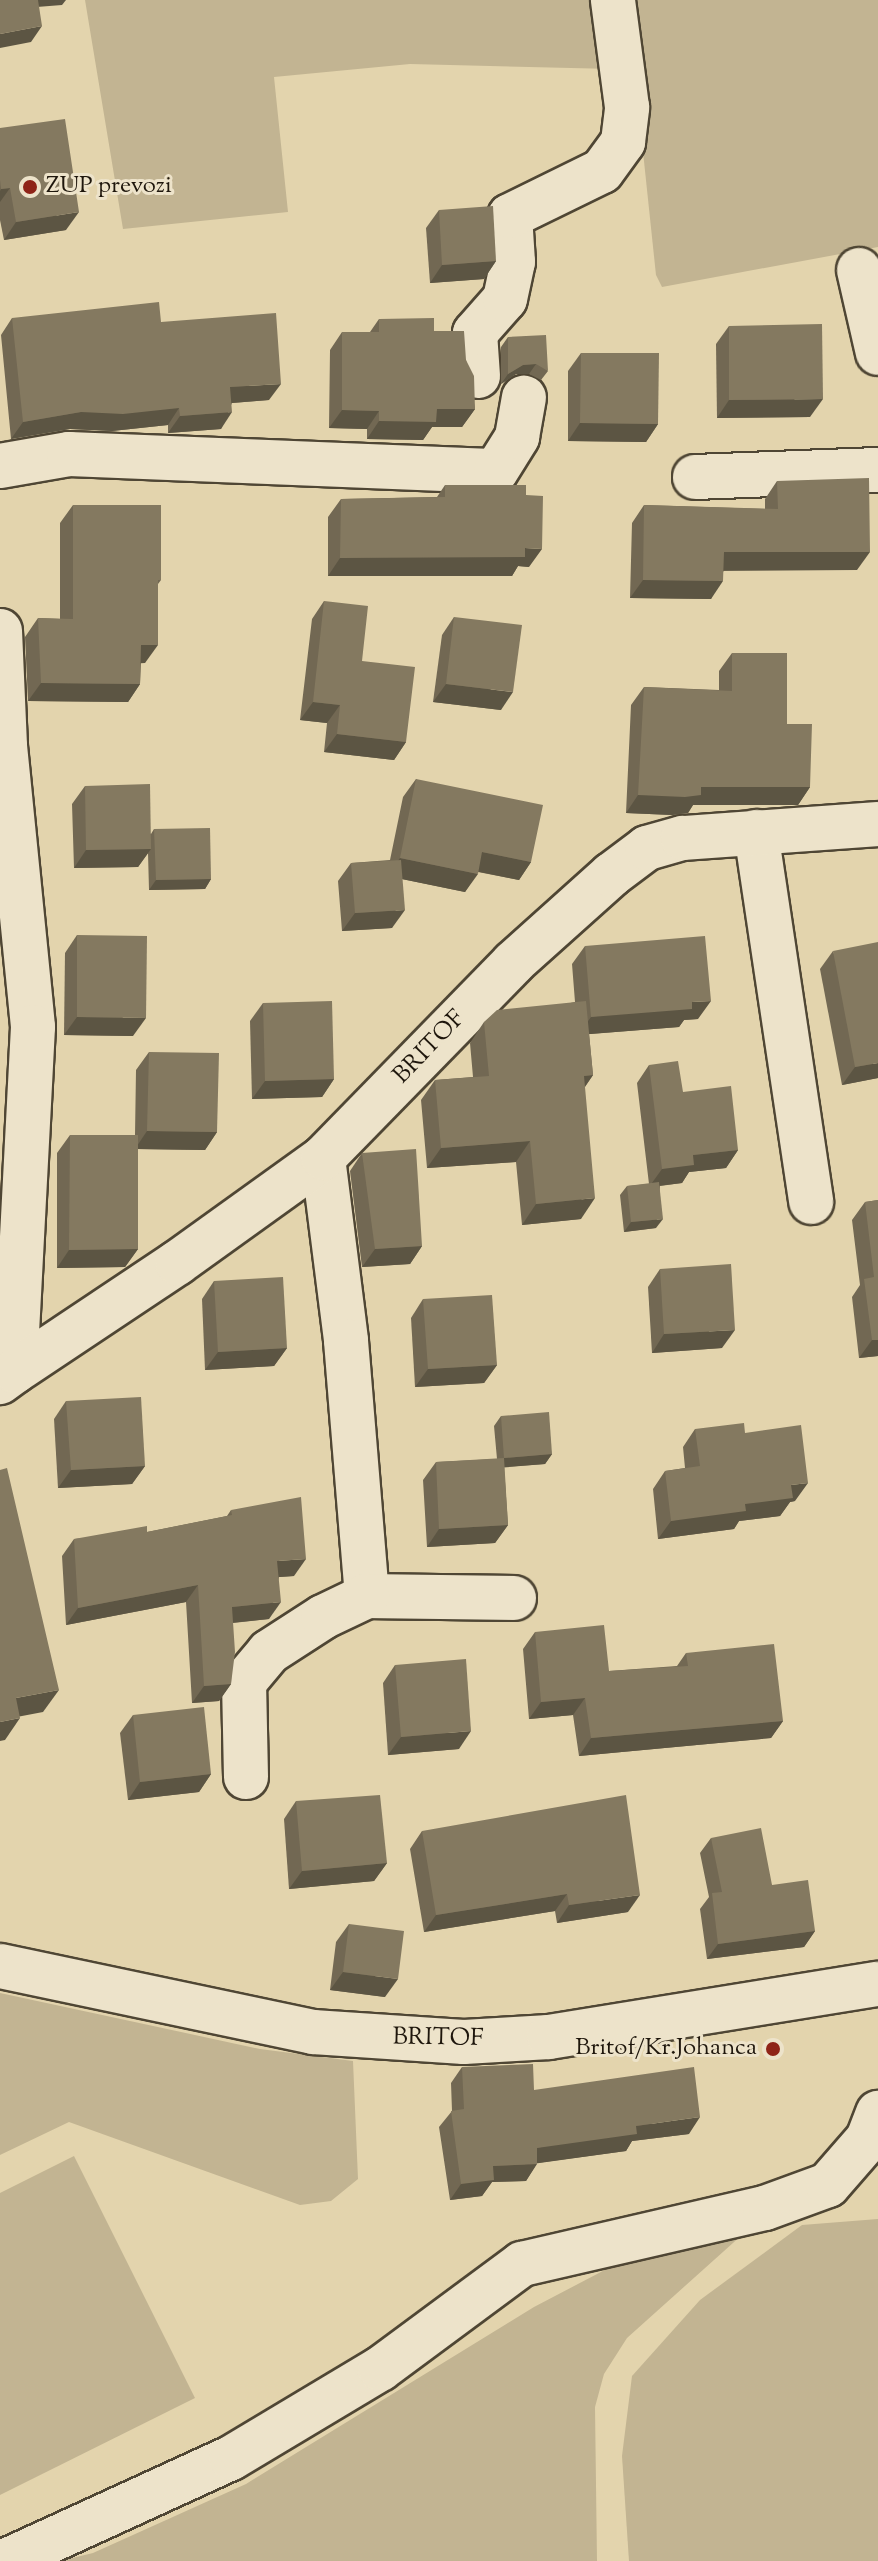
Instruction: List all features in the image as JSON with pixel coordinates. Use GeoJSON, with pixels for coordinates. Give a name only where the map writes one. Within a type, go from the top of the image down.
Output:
{"type":"FeatureCollection","features":[{"type":"Feature","properties":{"kind":"street"},"geometry":{"type":"LineString","coordinates":[[478,376],[475,333],[505,299],[513,262],[510,216],[602,171],[623,142],[627,107],[613,0]]}},
{"type":"Feature","properties":{"kind":"street"},"geometry":{"type":"LineString","coordinates":[[859,270],[878,353]]}},
{"type":"Feature","properties":{"kind":"street"},"geometry":{"type":"LineString","coordinates":[[0,466],[69,454],[496,471],[517,437],[524,398]]}},
{"type":"Feature","properties":{"kind":"street"},"geometry":{"type":"LineString","coordinates":[[695,477],[878,470]]}},
{"type":"Feature","properties":{"kind":"street","name":"BRITOF"},"geometry":{"type":"LineString","coordinates":[[0,631],[5,746],[33,1027],[8,1376]]}},
{"type":"Feature","properties":{"kind":"street","name":"BRITOF"},"geometry":{"type":"LineString","coordinates":[[8,1376],[177,1263],[323,1158],[513,963],[611,875],[647,848],[683,838],[878,824]]}},
{"type":"Feature","properties":{"kind":"street"},"geometry":{"type":"LineString","coordinates":[[756,832],[811,1202]]}},
{"type":"Feature","properties":{"kind":"street"},"geometry":{"type":"LineString","coordinates":[[323,1158],[346,1341],[367,1596]]}},
{"type":"Feature","properties":{"kind":"street"},"geometry":{"type":"LineString","coordinates":[[246,1777],[244,1682],[269,1652],[323,1617],[367,1596],[514,1598]]}},
{"type":"Feature","properties":{"kind":"street","name":"BRITOF"},"geometry":{"type":"LineString","coordinates":[[0,1966],[313,2032],[451,2042],[549,2037],[878,1984]]}},
{"type":"Feature","properties":{"kind":"street"},"geometry":{"type":"LineString","coordinates":[[6,2561],[231,2458],[380,2369],[522,2264],[765,2208],[828,2185],[868,2139],[878,2113]]}},
{"type":"Feature","properties":{"kind":"shaded area"},"geometry":{"type":"Polygon","coordinates":[[[85,0],[604,0],[613,69],[410,64],[274,77],[288,212],[123,229],[85,0]]]}},
{"type":"Feature","properties":{"kind":"shaded area"},"geometry":{"type":"Polygon","coordinates":[[[627,0],[878,0],[878,247],[662,287],[656,275],[627,0]]]}},
{"type":"Feature","properties":{"kind":"shaded area"},"geometry":{"type":"Polygon","coordinates":[[[0,1993],[260,2049],[353,2061],[358,2179],[331,2201],[300,2205],[69,2122],[0,2155],[0,1993]]]}},
{"type":"Feature","properties":{"kind":"shaded area"},"geometry":{"type":"Polygon","coordinates":[[[74,2156],[195,2398],[0,2495],[0,2193],[74,2156]]]}},
{"type":"Feature","properties":{"kind":"shaded area"},"geometry":{"type":"Polygon","coordinates":[[[878,2219],[878,2561],[629,2561],[622,2456],[632,2376],[700,2300],[802,2225],[878,2219]]]}},
{"type":"Feature","properties":{"kind":"shaded area"},"geometry":{"type":"Polygon","coordinates":[[[743,2234],[627,2338],[604,2374],[595,2407],[597,2561],[60,2561],[93,2553],[246,2484],[534,2307],[620,2262],[743,2234]]]}},
{"type":"Feature","properties":{"kind":"building"},"geometry":{"type":"Polygon","coordinates":[[[0,0],[38,0],[42,26],[0,34],[0,0]]]}},
{"type":"Feature","properties":{"kind":"building","name":"ZUP prevozi"},"geometry":{"type":"Polygon","coordinates":[[[65,119],[79,212],[16,222],[10,188],[1,189],[0,128],[65,119]]]}},
{"type":"Feature","properties":{"kind":"building"},"geometry":{"type":"Polygon","coordinates":[[[493,206],[496,261],[442,265],[439,210],[493,206]]]}},
{"type":"Feature","properties":{"kind":"building"},"geometry":{"type":"Polygon","coordinates":[[[159,302],[161,322],[276,313],[281,384],[230,387],[232,412],[180,416],[179,408],[123,414],[81,412],[23,422],[12,318],[159,302]]]}},
{"type":"Feature","properties":{"kind":"building"},"geometry":{"type":"Polygon","coordinates":[[[434,318],[434,331],[464,331],[466,360],[474,376],[475,409],[437,409],[436,422],[379,421],[379,411],[342,410],[342,332],[379,332],[379,319],[434,318]]]}},
{"type":"Feature","properties":{"kind":"building"},"geometry":{"type":"Polygon","coordinates":[[[822,324],[823,399],[729,400],[729,326],[822,324]]]}},
{"type":"Feature","properties":{"kind":"building"},"geometry":{"type":"Polygon","coordinates":[[[546,335],[548,371],[536,364],[523,365],[508,374],[508,337],[546,335]]]}},
{"type":"Feature","properties":{"kind":"building"},"geometry":{"type":"Polygon","coordinates":[[[581,353],[659,353],[658,424],[580,423],[581,353]]]}},
{"type":"Feature","properties":{"kind":"building"},"geometry":{"type":"Polygon","coordinates":[[[869,478],[870,552],[724,552],[723,581],[643,580],[644,505],[778,509],[777,481],[869,478]]]}},
{"type":"Feature","properties":{"kind":"building"},"geometry":{"type":"Polygon","coordinates":[[[445,485],[526,485],[526,495],[543,496],[542,549],[525,548],[525,557],[340,558],[341,499],[445,497],[445,485]]]}},
{"type":"Feature","properties":{"kind":"building"},"geometry":{"type":"Polygon","coordinates":[[[73,505],[161,505],[158,645],[141,645],[140,684],[41,683],[38,618],[73,619],[73,505]]]}},
{"type":"Feature","properties":{"kind":"building"},"geometry":{"type":"Polygon","coordinates":[[[324,601],[368,606],[362,661],[415,667],[406,742],[337,734],[340,705],[313,702],[324,601]]]}},
{"type":"Feature","properties":{"kind":"building"},"geometry":{"type":"Polygon","coordinates":[[[454,617],[522,625],[513,692],[446,684],[454,617]]]}},
{"type":"Feature","properties":{"kind":"building"},"geometry":{"type":"Polygon","coordinates":[[[732,653],[787,653],[787,724],[812,724],[810,787],[701,787],[701,795],[638,795],[644,687],[732,691],[732,653]]]}},
{"type":"Feature","properties":{"kind":"building"},"geometry":{"type":"Polygon","coordinates":[[[416,779],[543,805],[531,862],[482,852],[478,874],[400,858],[416,779]]]}},
{"type":"Feature","properties":{"kind":"building"},"geometry":{"type":"Polygon","coordinates":[[[150,784],[151,849],[86,850],[85,786],[150,784]]]}},
{"type":"Feature","properties":{"kind":"building"},"geometry":{"type":"Polygon","coordinates":[[[210,828],[211,879],[156,880],[154,829],[210,828]]]}},
{"type":"Feature","properties":{"kind":"building"},"geometry":{"type":"Polygon","coordinates":[[[401,860],[405,910],[355,913],[351,863],[401,860]]]}},
{"type":"Feature","properties":{"kind":"building"},"geometry":{"type":"Polygon","coordinates":[[[77,935],[147,936],[146,1018],[77,1017],[77,935]]]}},
{"type":"Feature","properties":{"kind":"building"},"geometry":{"type":"Polygon","coordinates":[[[705,936],[711,1001],[692,1002],[692,1009],[591,1017],[585,946],[705,936]]]}},
{"type":"Feature","properties":{"kind":"building"},"geometry":{"type":"Polygon","coordinates":[[[878,942],[878,1063],[855,1067],[833,951],[878,942]]]}},
{"type":"Feature","properties":{"kind":"building"},"geometry":{"type":"Polygon","coordinates":[[[332,1001],[334,1079],[265,1081],[263,1003],[332,1001]]]}},
{"type":"Feature","properties":{"kind":"building"},"geometry":{"type":"Polygon","coordinates":[[[586,1001],[593,1075],[584,1076],[595,1198],[536,1204],[530,1141],[441,1148],[435,1080],[489,1076],[484,1022],[497,1010],[586,1001]]]}},
{"type":"Feature","properties":{"kind":"building"},"geometry":{"type":"Polygon","coordinates":[[[149,1052],[219,1053],[217,1132],[147,1131],[149,1052]]]}},
{"type":"Feature","properties":{"kind":"building"},"geometry":{"type":"Polygon","coordinates":[[[678,1061],[683,1092],[731,1086],[738,1150],[693,1155],[694,1165],[662,1169],[649,1065],[678,1061]]]}},
{"type":"Feature","properties":{"kind":"building"},"geometry":{"type":"Polygon","coordinates":[[[70,1135],[138,1135],[138,1249],[69,1250],[70,1135]]]}},
{"type":"Feature","properties":{"kind":"building"},"geometry":{"type":"Polygon","coordinates":[[[416,1149],[422,1246],[375,1249],[362,1153],[416,1149]]]}},
{"type":"Feature","properties":{"kind":"building"},"geometry":{"type":"Polygon","coordinates":[[[659,1182],[663,1219],[631,1222],[627,1186],[659,1182]]]}},
{"type":"Feature","properties":{"kind":"building"},"geometry":{"type":"Polygon","coordinates":[[[878,1200],[878,1340],[872,1340],[864,1279],[874,1277],[865,1202],[878,1200]]]}},
{"type":"Feature","properties":{"kind":"building"},"geometry":{"type":"Polygon","coordinates":[[[731,1264],[735,1330],[664,1334],[660,1269],[731,1264]]]}},
{"type":"Feature","properties":{"kind":"building"},"geometry":{"type":"Polygon","coordinates":[[[283,1277],[287,1348],[218,1352],[214,1281],[283,1277]]]}},
{"type":"Feature","properties":{"kind":"building"},"geometry":{"type":"Polygon","coordinates":[[[492,1295],[497,1365],[428,1369],[423,1299],[492,1295]]]}},
{"type":"Feature","properties":{"kind":"building"},"geometry":{"type":"Polygon","coordinates":[[[141,1397],[145,1466],[71,1470],[66,1401],[141,1397]]]}},
{"type":"Feature","properties":{"kind":"building"},"geometry":{"type":"Polygon","coordinates":[[[549,1412],[552,1454],[504,1458],[501,1416],[549,1412]]]}},
{"type":"Feature","properties":{"kind":"building"},"geometry":{"type":"Polygon","coordinates":[[[744,1423],[745,1433],[801,1425],[808,1483],[791,1485],[793,1498],[745,1504],[746,1511],[671,1521],[665,1471],[700,1466],[695,1429],[744,1423]]]}},
{"type":"Feature","properties":{"kind":"building"},"geometry":{"type":"Polygon","coordinates":[[[504,1458],[508,1525],[439,1529],[436,1462],[504,1458]]]}},
{"type":"Feature","properties":{"kind":"building"},"geometry":{"type":"Polygon","coordinates":[[[7,1468],[59,1690],[16,1698],[20,1718],[0,1722],[0,1470],[7,1468]]]}},
{"type":"Feature","properties":{"kind":"building"},"geometry":{"type":"Polygon","coordinates":[[[301,1497],[306,1559],[277,1561],[281,1602],[232,1607],[235,1652],[231,1684],[204,1686],[198,1585],[78,1608],[74,1539],[147,1526],[147,1532],[232,1515],[231,1510],[301,1497]]]}},
{"type":"Feature","properties":{"kind":"building"},"geometry":{"type":"Polygon","coordinates":[[[604,1625],[609,1671],[688,1666],[686,1653],[774,1644],[783,1721],[591,1738],[585,1698],[541,1702],[535,1632],[604,1625]]]}},
{"type":"Feature","properties":{"kind":"building"},"geometry":{"type":"Polygon","coordinates":[[[466,1659],[471,1731],[401,1737],[395,1665],[466,1659]]]}},
{"type":"Feature","properties":{"kind":"building"},"geometry":{"type":"Polygon","coordinates":[[[204,1707],[211,1774],[140,1782],[133,1715],[204,1707]]]}},
{"type":"Feature","properties":{"kind":"building"},"geometry":{"type":"Polygon","coordinates":[[[380,1795],[387,1863],[302,1871],[296,1801],[380,1795]]]}},
{"type":"Feature","properties":{"kind":"building"},"geometry":{"type":"Polygon","coordinates":[[[626,1795],[640,1895],[569,1905],[567,1894],[436,1915],[422,1831],[626,1795]]]}},
{"type":"Feature","properties":{"kind":"building"},"geometry":{"type":"Polygon","coordinates":[[[761,1828],[772,1885],[808,1880],[815,1931],[718,1944],[712,1893],[722,1892],[711,1838],[761,1828]]]}},
{"type":"Feature","properties":{"kind":"building"},"geometry":{"type":"Polygon","coordinates":[[[349,1924],[404,1931],[398,1979],[343,1972],[349,1924]]]}},
{"type":"Feature","properties":{"kind":"building"},"geometry":{"type":"Polygon","coordinates":[[[533,2064],[534,2090],[694,2067],[700,2117],[636,2126],[637,2134],[537,2148],[537,2164],[493,2166],[494,2180],[461,2184],[451,2111],[464,2109],[462,2067],[533,2064]]]}},
{"type":"Feature","properties":{"kind":"place","name":"ZUP prevozi"},"geometry":{"type":"Point","coordinates":[30,187]}},
{"type":"Feature","properties":{"kind":"place","name":"Britof/Kr.Johanca"},"geometry":{"type":"Point","coordinates":[773,2049]}}]}
